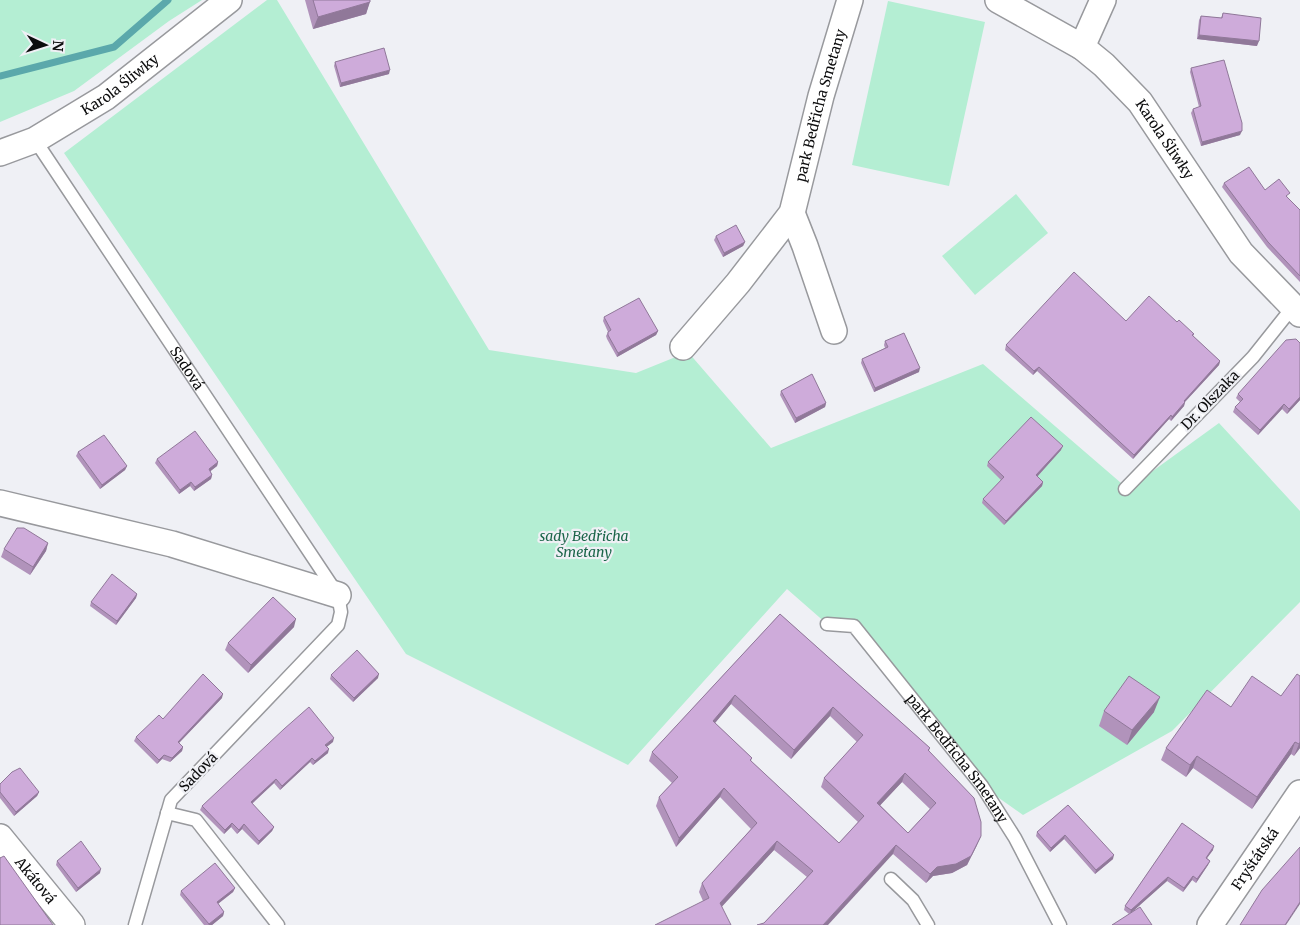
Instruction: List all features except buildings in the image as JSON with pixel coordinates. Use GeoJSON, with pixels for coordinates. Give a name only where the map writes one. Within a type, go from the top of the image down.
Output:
{"type":"FeatureCollection","features":[{"type":"Feature","properties":{"kind":"street","name":"Karola Śliwky"},"geometry":{"type":"LineString","coordinates":[[0,153],[35,140],[106,97],[229,0]]}},
{"type":"Feature","properties":{"kind":"street","name":"park Bedřicha Smetany"},"geometry":{"type":"LineString","coordinates":[[682,347],[738,283],[792,213],[822,96],[850,0]]}},
{"type":"Feature","properties":{"kind":"street","name":"Karola Śliwky"},"geometry":{"type":"LineString","coordinates":[[998,0],[1082,47],[1104,64],[1140,102],[1241,253],[1296,311]]}},
{"type":"Feature","properties":{"kind":"street"},"geometry":{"type":"LineString","coordinates":[[1082,47],[1103,0]]}},
{"type":"Feature","properties":{"kind":"street"},"geometry":{"type":"LineString","coordinates":[[792,213],[834,331]]}},
{"type":"Feature","properties":{"kind":"street"},"geometry":{"type":"LineString","coordinates":[[0,503],[172,544],[338,595]]}},
{"type":"Feature","properties":{"kind":"street","name":"Fryštátská"},"geometry":{"type":"LineString","coordinates":[[1210,925],[1300,793]]}},
{"type":"Feature","properties":{"kind":"street","name":"Akátová"},"geometry":{"type":"LineString","coordinates":[[0,837],[72,925]]}},
{"type":"Feature","properties":{"kind":"lane","name":"Sadová"},"geometry":{"type":"LineString","coordinates":[[35,140],[338,595],[341,612],[338,625],[171,800],[135,925]]}},
{"type":"Feature","properties":{"kind":"lane","name":"Dr. Olszaka"},"geometry":{"type":"LineString","coordinates":[[1124,489],[1296,311]]}},
{"type":"Feature","properties":{"kind":"lane","name":"park Bedřicha Smetany"},"geometry":{"type":"LineString","coordinates":[[826,624],[854,626],[982,786],[1015,838],[1060,925]]}},
{"type":"Feature","properties":{"kind":"lane"},"geometry":{"type":"LineString","coordinates":[[167,813],[196,820],[278,925]]}},
{"type":"Feature","properties":{"kind":"lane"},"geometry":{"type":"LineString","coordinates":[[891,879],[913,900],[928,925]]}},
{"type":"Feature","properties":{"kind":"green space"},"geometry":{"type":"Polygon","coordinates":[[[0,0],[202,0],[169,21],[74,91],[0,122],[0,0]]]}},
{"type":"Feature","properties":{"kind":"green space","name":"sady Bedřicha Smetany"},"geometry":{"type":"Polygon","coordinates":[[[267,0],[277,0],[489,350],[636,373],[688,352],[771,448],[983,364],[1128,489],[1219,423],[1300,511],[1300,602],[1172,731],[1023,815],[982,786],[854,626],[827,624],[787,589],[628,765],[406,654],[64,153],[267,0]]]}},
{"type":"Feature","properties":{"kind":"green space"},"geometry":{"type":"Polygon","coordinates":[[[888,1],[985,22],[949,186],[852,165],[888,1]]]}},
{"type":"Feature","properties":{"kind":"green space"},"geometry":{"type":"Polygon","coordinates":[[[1016,194],[1048,233],[975,295],[942,256],[1016,194]]]}},
{"type":"Feature","properties":{"kind":"waterway"},"geometry":{"type":"LineString","coordinates":[[0,76],[114,47],[168,0]]}}]}
